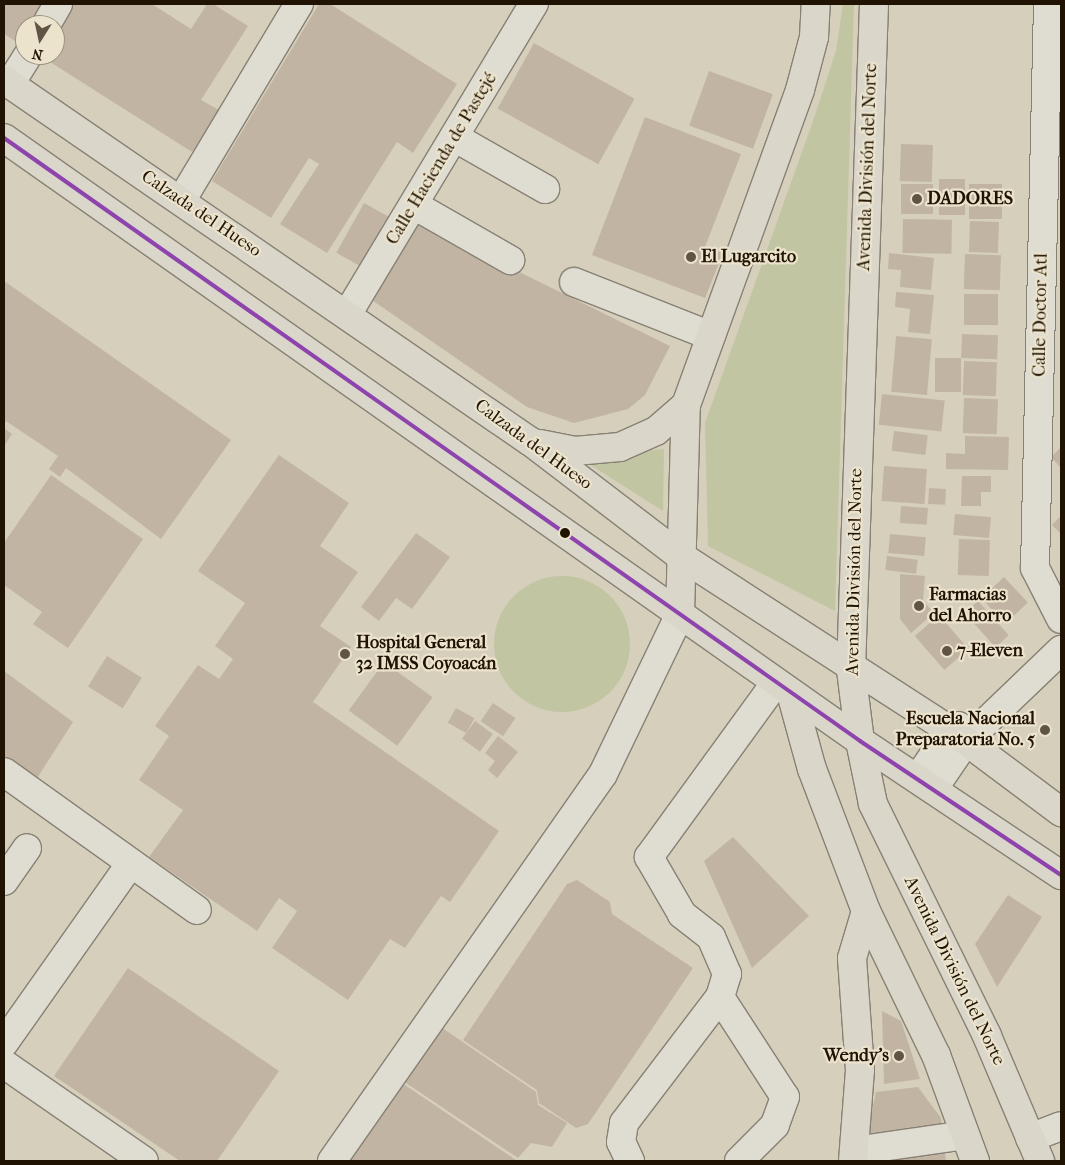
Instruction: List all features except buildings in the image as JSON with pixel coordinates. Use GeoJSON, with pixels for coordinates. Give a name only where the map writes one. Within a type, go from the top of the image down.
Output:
{"type":"FeatureCollection","features":[{"type":"Feature","properties":{"kind":"main road"},"geometry":{"type":"LineString","coordinates":[[680,614],[679,555],[686,405],[800,90],[814,37],[816,4]]}},
{"type":"Feature","properties":{"kind":"main road","name":"Avenida División del Norte"},"geometry":{"type":"LineString","coordinates":[[874,4],[851,670],[860,741],[873,804],[987,1036],[1035,1150]]}},
{"type":"Feature","properties":{"kind":"main road","name":"Calzada del Hueso"},"geometry":{"type":"LineString","coordinates":[[7,82],[348,313],[532,442],[679,555],[851,670],[958,736],[1061,812]]}},
{"type":"Feature","properties":{"kind":"main road"},"geometry":{"type":"LineString","coordinates":[[4,138],[860,741],[1061,874]]}},
{"type":"Feature","properties":{"kind":"main road"},"geometry":{"type":"LineString","coordinates":[[532,442],[575,451],[620,447],[656,431],[686,405]]}},
{"type":"Feature","properties":{"kind":"main road"},"geometry":{"type":"LineString","coordinates":[[784,688],[812,769],[866,911],[936,1055],[975,1161]]}},
{"type":"Feature","properties":{"kind":"main road"},"geometry":{"type":"LineString","coordinates":[[853,1156],[860,1070],[852,958],[866,911]]}},
{"type":"Feature","properties":{"kind":"street"},"geometry":{"type":"LineString","coordinates":[[52,15],[58,4]]}},
{"type":"Feature","properties":{"kind":"street"},"geometry":{"type":"LineString","coordinates":[[181,201],[299,4]]}},
{"type":"Feature","properties":{"kind":"street","name":"Calle Hacienda de Pastejé"},"geometry":{"type":"LineString","coordinates":[[348,313],[534,4]]}},
{"type":"Feature","properties":{"kind":"street","name":"Calle Doctor Atl"},"geometry":{"type":"LineString","coordinates":[[1048,4],[1035,568],[1061,619]]}},
{"type":"Feature","properties":{"kind":"street"},"geometry":{"type":"LineString","coordinates":[[7,82],[20,65]]}},
{"type":"Feature","properties":{"kind":"street"},"geometry":{"type":"LineString","coordinates":[[454,137],[545,189]]}},
{"type":"Feature","properties":{"kind":"street"},"geometry":{"type":"LineString","coordinates":[[414,205],[510,260]]}},
{"type":"Feature","properties":{"kind":"street"},"geometry":{"type":"LineString","coordinates":[[574,282],[711,336]]}},
{"type":"Feature","properties":{"kind":"street"},"geometry":{"type":"LineString","coordinates":[[1039,410],[1061,388]]}},
{"type":"Feature","properties":{"kind":"street"},"geometry":{"type":"LineString","coordinates":[[332,1161],[603,774],[680,614]]}},
{"type":"Feature","properties":{"kind":"street"},"geometry":{"type":"LineString","coordinates":[[926,783],[958,736],[1010,698],[1061,650]]}},
{"type":"Feature","properties":{"kind":"street"},"geometry":{"type":"LineString","coordinates":[[630,1161],[621,1142],[624,1123],[720,997],[727,974],[711,938],[682,914],[649,857],[784,688]]}},
{"type":"Feature","properties":{"kind":"street"},"geometry":{"type":"LineString","coordinates":[[4,772],[197,910]]}},
{"type":"Feature","properties":{"kind":"street"},"geometry":{"type":"LineString","coordinates":[[4,881],[27,848]]}},
{"type":"Feature","properties":{"kind":"street"},"geometry":{"type":"LineString","coordinates":[[4,1043],[130,863]]}},
{"type":"Feature","properties":{"kind":"street"},"geometry":{"type":"LineString","coordinates":[[720,997],[785,1097],[775,1125],[739,1161]]}},
{"type":"Feature","properties":{"kind":"street"},"geometry":{"type":"LineString","coordinates":[[4,1064],[144,1161]]}},
{"type":"Feature","properties":{"kind":"street"},"geometry":{"type":"LineString","coordinates":[[1035,1150],[1061,1126]]}},
{"type":"Feature","properties":{"kind":"street"},"geometry":{"type":"LineString","coordinates":[[853,1156],[908,1152],[965,1135]]}},
{"type":"Feature","properties":{"kind":"green space"},"geometry":{"type":"Polygon","coordinates":[[[843,4],[854,4],[835,611],[708,546],[705,423],[812,124],[836,51],[843,4]]]}},
{"type":"Feature","properties":{"kind":"green space"},"geometry":{"type":"Polygon","coordinates":[[[664,449],[663,511],[578,457],[664,449]]]}},
{"type":"Feature","properties":{"kind":"green space"},"geometry":{"type":"Polygon","coordinates":[[[562,576],[588,581],[600,587],[610,596],[619,606],[625,618],[630,644],[625,670],[619,682],[610,692],[600,701],[588,707],[562,712],[536,707],[524,701],[514,692],[505,682],[499,670],[494,644],[499,618],[505,606],[514,596],[524,587],[536,581],[562,576]]]}},
{"type":"Feature","properties":{"kind":"transit line"},"geometry":{"type":"LineString","coordinates":[[4,138],[860,741],[1061,875]]}},
{"type":"Feature","properties":{"kind":"place","name":"DADORES"},"geometry":{"type":"Point","coordinates":[917,199]}},
{"type":"Feature","properties":{"kind":"place","name":"El Lugarcito"},"geometry":{"type":"Point","coordinates":[691,257]}},
{"type":"Feature","properties":{"kind":"place","name":"Farmacias del Ahorro"},"geometry":{"type":"Point","coordinates":[919,606]}},
{"type":"Feature","properties":{"kind":"place","name":"7-Eleven"},"geometry":{"type":"Point","coordinates":[947,651]}},
{"type":"Feature","properties":{"kind":"place","name":"Hospital General 32 IMSS Coyoacán"},"geometry":{"type":"Point","coordinates":[345,654]}},
{"type":"Feature","properties":{"kind":"place","name":"Escuela Nacional Preparatoria No. 5"},"geometry":{"type":"Point","coordinates":[1045,730]}},
{"type":"Feature","properties":{"kind":"place","name":"Wendy's"},"geometry":{"type":"Point","coordinates":[899,1056]}}]}
